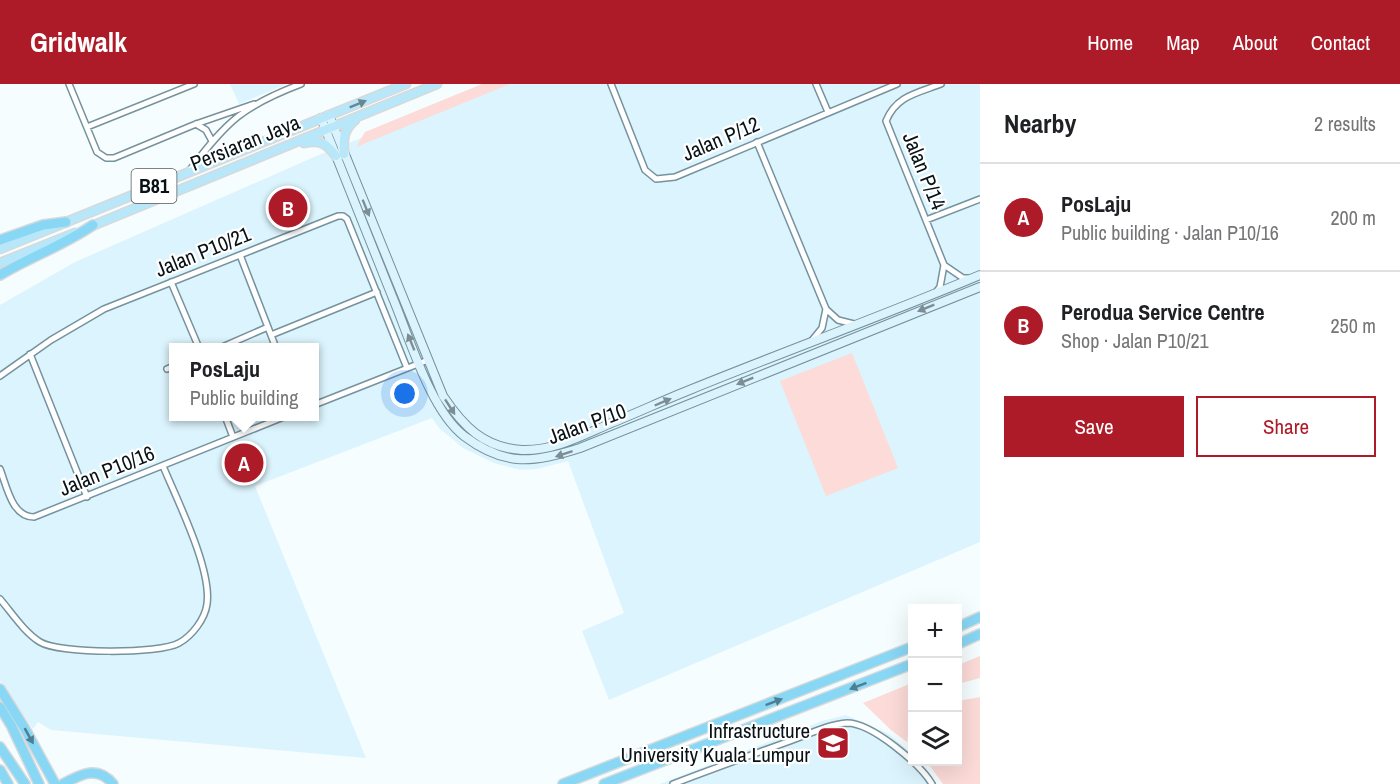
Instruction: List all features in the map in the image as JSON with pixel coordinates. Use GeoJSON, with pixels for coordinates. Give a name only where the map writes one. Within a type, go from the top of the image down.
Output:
{"type":"FeatureCollection","features":[{"type":"Feature","properties":{"kind":"highway"},"geometry":{"type":"LineString","coordinates":[[0,240],[43,225],[66,222]]}},
{"type":"Feature","properties":{"kind":"highway"},"geometry":{"type":"LineString","coordinates":[[0,276],[38,254],[77,236],[93,225]]}},
{"type":"Feature","properties":{"kind":"highway"},"geometry":{"type":"LineString","coordinates":[[962,625],[980,616]]}},
{"type":"Feature","properties":{"kind":"highway"},"geometry":{"type":"LineString","coordinates":[[962,642],[980,634]]}},
{"type":"Feature","properties":{"kind":"highway"},"geometry":{"type":"LineString","coordinates":[[563,784],[908,648]]}},
{"type":"Feature","properties":{"kind":"highway"},"geometry":{"type":"LineString","coordinates":[[604,784],[908,666]]}},
{"type":"Feature","properties":{"kind":"highway"},"geometry":{"type":"LineString","coordinates":[[0,689],[55,784]]}},
{"type":"Feature","properties":{"kind":"highway"},"geometry":{"type":"LineString","coordinates":[[0,707],[39,784]]}},
{"type":"Feature","properties":{"kind":"highway"},"geometry":{"type":"LineString","coordinates":[[0,747],[25,784]]}},
{"type":"Feature","properties":{"kind":"highway"},"geometry":{"type":"LineString","coordinates":[[0,770],[8,784]]}},
{"type":"Feature","properties":{"kind":"highway"},"geometry":{"type":"LineString","coordinates":[[63,784],[83,773],[94,772],[102,774],[113,784]]}},
{"type":"Feature","properties":{"kind":"main road","name":"Persiaran Jaya"},"geometry":{"type":"LineString","coordinates":[[0,249],[325,117],[393,87],[406,84]]}},
{"type":"Feature","properties":{"kind":"main road","name":"Persiaran Jaya"},"geometry":{"type":"LineString","coordinates":[[0,263],[437,84]]}},
{"type":"Feature","properties":{"kind":"main road"},"geometry":{"type":"LineString","coordinates":[[252,160],[312,141],[326,144],[340,155],[345,130],[362,114]]}},
{"type":"Feature","properties":{"kind":"street"},"geometry":{"type":"LineString","coordinates":[[69,84],[97,152],[110,158],[301,84]]}},
{"type":"Feature","properties":{"kind":"street"},"geometry":{"type":"LineString","coordinates":[[87,127],[194,84]]}},
{"type":"Feature","properties":{"kind":"street","name":"Jalan P/12"},"geometry":{"type":"LineString","coordinates":[[611,84],[645,170],[656,179],[675,177],[897,84]]}},
{"type":"Feature","properties":{"kind":"street"},"geometry":{"type":"LineString","coordinates":[[816,84],[828,112]]}},
{"type":"Feature","properties":{"kind":"street","name":"Jalan P/14"},"geometry":{"type":"LineString","coordinates":[[941,84],[900,100],[890,111],[886,121],[944,265]]}},
{"type":"Feature","properties":{"kind":"street"},"geometry":{"type":"LineString","coordinates":[[189,172],[212,141],[254,104]]}},
{"type":"Feature","properties":{"kind":"street","name":"Jalan P/10"},"geometry":{"type":"LineString","coordinates":[[325,117],[419,363],[439,407],[462,435],[501,457],[522,460],[548,459],[580,448],[980,287]]}},
{"type":"Feature","properties":{"kind":"street"},"geometry":{"type":"LineString","coordinates":[[196,124],[206,130],[212,141]]}},
{"type":"Feature","properties":{"kind":"street"},"geometry":{"type":"LineString","coordinates":[[757,142],[826,309],[838,320],[854,324]]}},
{"type":"Feature","properties":{"kind":"street","name":"Jalan P/10"},"geometry":{"type":"LineString","coordinates":[[340,155],[443,396],[458,419],[475,434],[498,445],[521,450],[546,449],[978,276]]}},
{"type":"Feature","properties":{"kind":"street"},"geometry":{"type":"LineString","coordinates":[[926,220],[980,199]]}},
{"type":"Feature","properties":{"kind":"street","name":"Jalan P10/21"},"geometry":{"type":"LineString","coordinates":[[0,376],[30,354],[104,309],[338,216],[344,216],[347,219],[407,368]]}},
{"type":"Feature","properties":{"kind":"street"},"geometry":{"type":"LineString","coordinates":[[240,255],[274,343]]}},
{"type":"Feature","properties":{"kind":"street"},"geometry":{"type":"LineString","coordinates":[[933,295],[940,287],[944,265],[963,278],[978,276]]}},
{"type":"Feature","properties":{"kind":"street"},"geometry":{"type":"LineString","coordinates":[[171,282],[196,343]]}},
{"type":"Feature","properties":{"kind":"street"},"geometry":{"type":"LineString","coordinates":[[272,335],[377,292]]}},
{"type":"Feature","properties":{"kind":"street"},"geometry":{"type":"LineString","coordinates":[[810,342],[822,328],[826,309]]}},
{"type":"Feature","properties":{"kind":"street"},"geometry":{"type":"LineString","coordinates":[[231,343],[268,327]]}},
{"type":"Feature","properties":{"kind":"street"},"geometry":{"type":"LineString","coordinates":[[30,354],[87,497]]}},
{"type":"Feature","properties":{"kind":"street"},"geometry":{"type":"LineString","coordinates":[[319,403],[428,360]]}},
{"type":"Feature","properties":{"kind":"street"},"geometry":{"type":"LineString","coordinates":[[227,421],[233,437]]}},
{"type":"Feature","properties":{"kind":"street","name":"Jalan P10/16"},"geometry":{"type":"LineString","coordinates":[[0,469],[16,508],[21,515],[34,517],[275,421]]}},
{"type":"Feature","properties":{"kind":"street"},"geometry":{"type":"LineString","coordinates":[[0,599],[39,642],[54,648],[71,650],[164,649],[179,643],[192,633],[207,606],[207,578],[163,466]]}},
{"type":"Feature","properties":{"kind":"street"},"geometry":{"type":"LineString","coordinates":[[673,784],[820,730],[848,723],[869,730],[906,756],[928,776],[932,784]]}},
{"type":"Feature","properties":{"kind":"shaded area"},"geometry":{"type":"Polygon","coordinates":[[[230,84],[287,84],[239,104],[230,84]]]}},
{"type":"Feature","properties":{"kind":"shaded area"},"geometry":{"type":"Polygon","coordinates":[[[482,84],[510,84],[356,147],[365,132],[482,84]]]}},
{"type":"Feature","properties":{"kind":"shaded area"},"geometry":{"type":"Polygon","coordinates":[[[498,84],[980,84],[980,542],[609,700],[582,631],[624,613],[568,461],[537,469],[521,470],[494,463],[463,448],[439,428],[432,418],[255,486],[366,758],[51,730],[38,722],[33,729],[0,681],[0,305],[75,262],[321,154],[498,84]]]}},
{"type":"Feature","properties":{"kind":"shaded area"},"geometry":{"type":"Polygon","coordinates":[[[852,353],[898,468],[826,496],[780,381],[852,353]]]}},
{"type":"Feature","properties":{"kind":"shaded area"},"geometry":{"type":"Polygon","coordinates":[[[980,656],[980,678],[962,683],[962,663],[980,656]]]}},
{"type":"Feature","properties":{"kind":"shaded area"},"geometry":{"type":"Polygon","coordinates":[[[908,685],[907,742],[891,730],[863,703],[908,685]]]}},
{"type":"Feature","properties":{"kind":"shaded area"},"geometry":{"type":"Polygon","coordinates":[[[980,697],[980,784],[943,784],[930,766],[962,766],[962,700],[980,697]]]}},
{"type":"Feature","properties":{"kind":"shaded area","name":"Infrastructure University Kuala Lumpur"},"geometry":{"type":"Polygon","coordinates":[[[846,715],[889,734],[908,751],[908,766],[923,766],[935,784],[660,784],[822,721],[846,715]]]}},
{"type":"Feature","properties":{"kind":"place","name":"Perodua Service Centre"},"geometry":{"type":"Point","coordinates":[288,208]}},
{"type":"Feature","properties":{"kind":"place","name":"PosLaju"},"geometry":{"type":"Point","coordinates":[244,463]}},
{"type":"Feature","properties":{"kind":"place","name":"Infrastructure University Kuala Lumpur"},"geometry":{"type":"Point","coordinates":[833,743]}}]}
